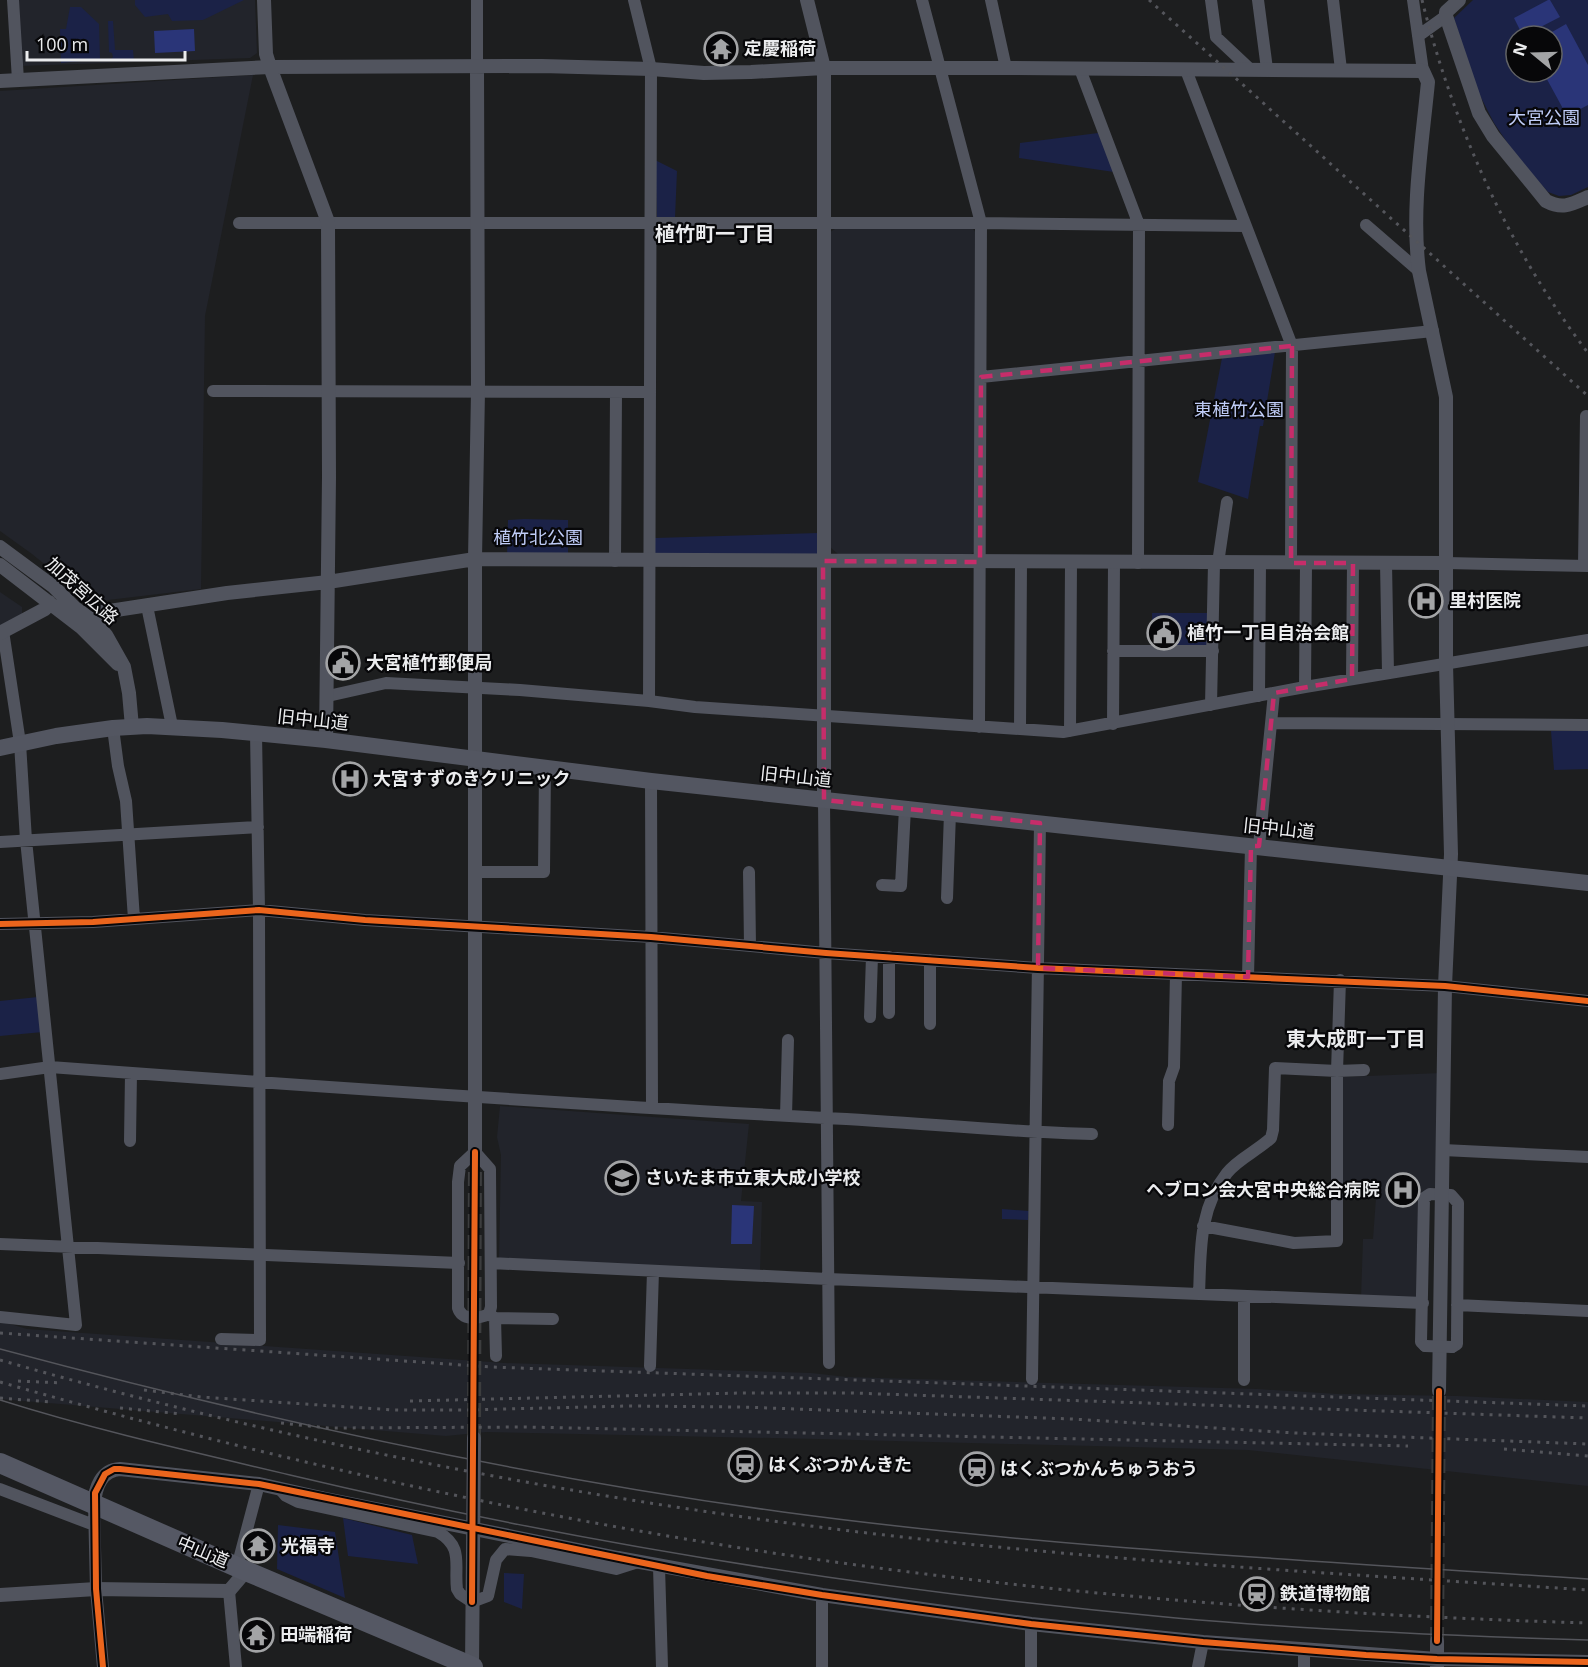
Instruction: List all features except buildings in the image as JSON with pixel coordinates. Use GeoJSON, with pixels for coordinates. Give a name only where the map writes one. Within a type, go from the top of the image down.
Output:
{"type":"FeatureCollection","features":[{"type":"Feature","properties":{"kind":"highway","name":"中山道"},"geometry":{"type":"LineString","coordinates":[[0,1463],[472,1667]]}},
{"type":"Feature","properties":{"kind":"main road","name":"旧中山道"},"geometry":{"type":"LineString","coordinates":[[0,748],[113,728],[172,726],[256,733],[651,781],[1255,846],[1450,870],[1588,883]]}},
{"type":"Feature","properties":{"kind":"street"},"geometry":{"type":"LineString","coordinates":[[13,0],[18,80]]}},
{"type":"Feature","properties":{"kind":"street"},"geometry":{"type":"LineString","coordinates":[[264,0],[266,54],[327,222],[329,390],[326,740]]}},
{"type":"Feature","properties":{"kind":"street"},"geometry":{"type":"LineString","coordinates":[[477,0],[475,1152],[490,1169],[492,1316],[496,1356]]}},
{"type":"Feature","properties":{"kind":"street"},"geometry":{"type":"LineString","coordinates":[[634,0],[651,69],[649,700]]}},
{"type":"Feature","properties":{"kind":"street"},"geometry":{"type":"LineString","coordinates":[[807,0],[824,68],[823,716],[829,1363]]}},
{"type":"Feature","properties":{"kind":"street"},"geometry":{"type":"LineString","coordinates":[[922,0],[981,223],[980,727]]}},
{"type":"Feature","properties":{"kind":"street"},"geometry":{"type":"LineString","coordinates":[[991,0],[1006,68]]}},
{"type":"Feature","properties":{"kind":"street"},"geometry":{"type":"LineString","coordinates":[[1211,0],[1216,37],[1248,68]]}},
{"type":"Feature","properties":{"kind":"street"},"geometry":{"type":"LineString","coordinates":[[1258,0],[1267,69]]}},
{"type":"Feature","properties":{"kind":"street"},"geometry":{"type":"LineString","coordinates":[[1333,0],[1341,70]]}},
{"type":"Feature","properties":{"kind":"street"},"geometry":{"type":"LineString","coordinates":[[1413,0],[1423,71],[1428,82],[1415,211],[1419,271],[1446,397],[1446,664],[1451,854],[1445,986],[1439,1391]]}},
{"type":"Feature","properties":{"kind":"street"},"geometry":{"type":"LineString","coordinates":[[1419,36],[1445,10],[1459,0]]}},
{"type":"Feature","properties":{"kind":"street"},"geometry":{"type":"LineString","coordinates":[[1445,10],[1479,113],[1507,155],[1546,201],[1555,206],[1565,206],[1588,197]]}},
{"type":"Feature","properties":{"kind":"street"},"geometry":{"type":"LineString","coordinates":[[0,81],[270,67],[542,66],[704,73],[824,68],[1186,70],[1248,68],[1423,71]]}},
{"type":"Feature","properties":{"kind":"street"},"geometry":{"type":"LineString","coordinates":[[1080,69],[1139,225],[1138,563]]}},
{"type":"Feature","properties":{"kind":"street"},"geometry":{"type":"LineString","coordinates":[[1186,70],[1292,346],[1291,563]]}},
{"type":"Feature","properties":{"kind":"street"},"geometry":{"type":"LineString","coordinates":[[239,223],[981,223],[1245,226]]}},
{"type":"Feature","properties":{"kind":"street"},"geometry":{"type":"LineString","coordinates":[[1366,225],[1419,271]]}},
{"type":"Feature","properties":{"kind":"street"},"geometry":{"type":"LineString","coordinates":[[981,377],[1433,331]]}},
{"type":"Feature","properties":{"kind":"street"},"geometry":{"type":"LineString","coordinates":[[213,390],[650,392]]}},
{"type":"Feature","properties":{"kind":"street"},"geometry":{"type":"LineString","coordinates":[[615,561],[616,392]]}},
{"type":"Feature","properties":{"kind":"street"},"geometry":{"type":"LineString","coordinates":[[93,621],[103,612],[475,560],[1446,563],[1586,566],[1586,416]]}},
{"type":"Feature","properties":{"kind":"street"},"geometry":{"type":"LineString","coordinates":[[1211,705],[1216,563],[1227,502]]}},
{"type":"Feature","properties":{"kind":"street","name":"加茂宮広路"},"geometry":{"type":"LineString","coordinates":[[0,547],[46,580],[75,608],[93,621],[116,649],[126,672],[132,727]]}},
{"type":"Feature","properties":{"kind":"street"},"geometry":{"type":"LineString","coordinates":[[1020,729],[1021,562]]}},
{"type":"Feature","properties":{"kind":"street"},"geometry":{"type":"LineString","coordinates":[[1070,731],[1071,562]]}},
{"type":"Feature","properties":{"kind":"street"},"geometry":{"type":"LineString","coordinates":[[1113,724],[1114,563]]}},
{"type":"Feature","properties":{"kind":"street"},"geometry":{"type":"LineString","coordinates":[[1259,696],[1260,563]]}},
{"type":"Feature","properties":{"kind":"street"},"geometry":{"type":"LineString","coordinates":[[1305,687],[1306,563]]}},
{"type":"Feature","properties":{"kind":"street"},"geometry":{"type":"LineString","coordinates":[[1352,679],[1353,563]]}},
{"type":"Feature","properties":{"kind":"street"},"geometry":{"type":"LineString","coordinates":[[1386,563],[1388,673]]}},
{"type":"Feature","properties":{"kind":"street","name":"加茂宮広路"},"geometry":{"type":"LineString","coordinates":[[0,565],[82,627],[126,672]]}},
{"type":"Feature","properties":{"kind":"street"},"geometry":{"type":"LineString","coordinates":[[0,1317],[76,1325],[26,840],[20,743],[1,632],[45,609],[49,602]]}},
{"type":"Feature","properties":{"kind":"street"},"geometry":{"type":"LineString","coordinates":[[147,606],[172,726]]}},
{"type":"Feature","properties":{"kind":"street"},"geometry":{"type":"LineString","coordinates":[[328,696],[386,683],[475,687],[649,700],[695,707],[1070,731],[1305,687],[1588,640]]}},
{"type":"Feature","properties":{"kind":"street"},"geometry":{"type":"LineString","coordinates":[[1113,651],[1213,651]]}},
{"type":"Feature","properties":{"kind":"street"},"geometry":{"type":"LineString","coordinates":[[1248,977],[1255,846],[1274,693]]}},
{"type":"Feature","properties":{"kind":"street"},"geometry":{"type":"LineString","coordinates":[[1272,723],[1588,725]]}},
{"type":"Feature","properties":{"kind":"street"},"geometry":{"type":"LineString","coordinates":[[113,728],[126,801],[134,919]]}},
{"type":"Feature","properties":{"kind":"street"},"geometry":{"type":"LineString","coordinates":[[221,1339],[260,1340],[259,910],[256,733]]}},
{"type":"Feature","properties":{"kind":"street"},"geometry":{"type":"LineString","coordinates":[[474,872],[544,872],[545,768]]}},
{"type":"Feature","properties":{"kind":"street"},"geometry":{"type":"LineString","coordinates":[[651,781],[652,1108]]}},
{"type":"Feature","properties":{"kind":"street"},"geometry":{"type":"LineString","coordinates":[[882,885],[901,886],[905,808]]}},
{"type":"Feature","properties":{"kind":"street"},"geometry":{"type":"LineString","coordinates":[[946,898],[950,813]]}},
{"type":"Feature","properties":{"kind":"street"},"geometry":{"type":"LineString","coordinates":[[1032,1379],[1040,823]]}},
{"type":"Feature","properties":{"kind":"street"},"geometry":{"type":"LineString","coordinates":[[0,842],[258,826]]}},
{"type":"Feature","properties":{"kind":"street"},"geometry":{"type":"LineString","coordinates":[[749,872],[750,946]]}},
{"type":"Feature","properties":{"kind":"street"},"geometry":{"type":"LineString","coordinates":[[0,924],[134,919],[259,910],[365,920],[651,938],[1038,968],[1445,986],[1588,1001]]}},
{"type":"Feature","properties":{"kind":"street"},"geometry":{"type":"LineString","coordinates":[[870,1017],[872,956]]}},
{"type":"Feature","properties":{"kind":"street"},"geometry":{"type":"LineString","coordinates":[[889,957],[890,1013]]}},
{"type":"Feature","properties":{"kind":"street"},"geometry":{"type":"LineString","coordinates":[[930,960],[930,1024]]}},
{"type":"Feature","properties":{"kind":"street"},"geometry":{"type":"LineString","coordinates":[[1168,1125],[1169,1082],[1174,1067],[1176,974]]}},
{"type":"Feature","properties":{"kind":"street"},"geometry":{"type":"LineString","coordinates":[[1203,1226],[1294,1243],[1337,1241],[1337,1071],[1340,980]]}},
{"type":"Feature","properties":{"kind":"street"},"geometry":{"type":"LineString","coordinates":[[786,1116],[788,1040]]}},
{"type":"Feature","properties":{"kind":"street"},"geometry":{"type":"LineString","coordinates":[[0,1074],[50,1067],[1035,1133],[1092,1134]]}},
{"type":"Feature","properties":{"kind":"street"},"geometry":{"type":"LineString","coordinates":[[1199,1294],[1206,1209],[1227,1173],[1271,1138],[1274,1130],[1275,1068],[1364,1070]]}},
{"type":"Feature","properties":{"kind":"street"},"geometry":{"type":"LineString","coordinates":[[130,1141],[131,1073]]}},
{"type":"Feature","properties":{"kind":"street"},"geometry":{"type":"LineString","coordinates":[[1443,1150],[1588,1157]]}},
{"type":"Feature","properties":{"kind":"street"},"geometry":{"type":"LineString","coordinates":[[475,1152],[460,1166],[458,1182],[459,1314],[463,1317],[553,1319]]}},
{"type":"Feature","properties":{"kind":"street"},"geometry":{"type":"LineString","coordinates":[[1430,1194],[1451,1195],[1458,1203],[1456,1344],[1452,1347],[1422,1344],[1422,1303],[1425,1198],[1430,1194]]}},
{"type":"Feature","properties":{"kind":"street"},"geometry":{"type":"LineString","coordinates":[[0,1244],[459,1263]]}},
{"type":"Feature","properties":{"kind":"street"},"geometry":{"type":"LineString","coordinates":[[491,1263],[1422,1303]]}},
{"type":"Feature","properties":{"kind":"street"},"geometry":{"type":"LineString","coordinates":[[651,1366],[653,1271]]}},
{"type":"Feature","properties":{"kind":"street"},"geometry":{"type":"LineString","coordinates":[[1244,1296],[1244,1380]]}},
{"type":"Feature","properties":{"kind":"street"},"geometry":{"type":"LineString","coordinates":[[1458,1305],[1588,1311]]}},
{"type":"Feature","properties":{"kind":"street"},"geometry":{"type":"LineString","coordinates":[[472,1667],[474,1438]]}},
{"type":"Feature","properties":{"kind":"street"},"geometry":{"type":"LineString","coordinates":[[103,1667],[96,1589],[94,1493],[105,1474],[114,1469],[259,1484],[659,1567],[822,1595],[1031,1624],[1437,1663],[1588,1662]]}},
{"type":"Feature","properties":{"kind":"street"},"geometry":{"type":"LineString","coordinates":[[236,1667],[229,1591],[242,1569],[259,1484]]}},
{"type":"Feature","properties":{"kind":"street"},"geometry":{"type":"LineString","coordinates":[[0,1489],[94,1525]]}},
{"type":"Feature","properties":{"kind":"street"},"geometry":{"type":"LineString","coordinates":[[279,1489],[297,1502],[438,1532],[455,1548],[457,1589],[460,1594],[472,1602]]}},
{"type":"Feature","properties":{"kind":"street"},"geometry":{"type":"LineString","coordinates":[[472,1602],[488,1596],[496,1560],[505,1550],[531,1551],[616,1569],[638,1562]]}},
{"type":"Feature","properties":{"kind":"street"},"geometry":{"type":"LineString","coordinates":[[659,1567],[662,1667]]}},
{"type":"Feature","properties":{"kind":"street"},"geometry":{"type":"LineString","coordinates":[[0,1595],[96,1589],[229,1591]]}},
{"type":"Feature","properties":{"kind":"street"},"geometry":{"type":"LineString","coordinates":[[822,1595],[822,1667]]}},
{"type":"Feature","properties":{"kind":"street"},"geometry":{"type":"LineString","coordinates":[[1031,1624],[1031,1667]]}},
{"type":"Feature","properties":{"kind":"street"},"geometry":{"type":"LineString","coordinates":[[1437,1641],[1437,1663]]}},
{"type":"Feature","properties":{"kind":"street"},"geometry":{"type":"LineString","coordinates":[[1198,1667],[1203,1642]]}},
{"type":"Feature","properties":{"kind":"street"},"geometry":{"type":"LineString","coordinates":[[1304,1650],[1304,1667]]}},
{"type":"Feature","properties":{"kind":"highlighted area"},"geometry":{"type":"Polygon","coordinates":[[[1292,346],[1291,563],[1353,563],[1352,679],[1274,693],[1259,846],[1251,846],[1248,977],[1038,968],[1040,823],[824,800],[823,561],[980,562],[981,377],[1292,346]]]}},
{"type":"Feature","properties":{"kind":"shaded area"},"geometry":{"type":"Polygon","coordinates":[[[18,0],[255,0],[257,53],[250,58],[20,66],[18,0]]]}},
{"type":"Feature","properties":{"kind":"shaded area"},"geometry":{"type":"Polygon","coordinates":[[[253,75],[205,316],[201,589],[91,602],[0,531],[0,91],[253,75]]]}},
{"type":"Feature","properties":{"kind":"shaded area"},"geometry":{"type":"Polygon","coordinates":[[[835,229],[973,229],[976,233],[975,551],[971,554],[838,554],[830,547],[830,232],[835,229]]]}},
{"type":"Feature","properties":{"kind":"shaded area"},"geometry":{"type":"Polygon","coordinates":[[[0,592],[22,607],[22,617],[0,628],[0,592]]]}},
{"type":"Feature","properties":{"kind":"shaded area","name":"ヘブロン会大宮中央総合病院"},"geometry":{"type":"Polygon","coordinates":[[[1441,1073],[1440,1184],[1421,1196],[1420,1300],[1361,1298],[1363,1239],[1373,1239],[1377,1184],[1342,1182],[1343,1077],[1441,1073]]]}},
{"type":"Feature","properties":{"kind":"shaded area","name":"さいたま市立東大成小学校"},"geometry":{"type":"Polygon","coordinates":[[[500,1106],[749,1124],[741,1201],[762,1202],[760,1273],[499,1260],[501,1155],[497,1137],[500,1106]]]}},
{"type":"Feature","properties":{"kind":"shaded area"},"geometry":{"type":"Polygon","coordinates":[[[0,1321],[27,1329],[505,1363],[1588,1402],[1588,1486],[1248,1450],[486,1432],[446,1436],[0,1399],[0,1321]]]}},
{"type":"Feature","properties":{"kind":"green space"},"geometry":{"type":"Polygon","coordinates":[[[135,0],[244,0],[203,20],[172,21],[168,14],[145,17],[135,5],[135,0]]]}},
{"type":"Feature","properties":{"kind":"green space","name":"大宮公園"},"geometry":{"type":"Polygon","coordinates":[[[1473,0],[1588,0],[1588,187],[1571,195],[1559,196],[1548,192],[1517,157],[1494,123],[1475,86],[1454,18],[1473,0]]]}},
{"type":"Feature","properties":{"kind":"green space"},"geometry":{"type":"Polygon","coordinates":[[[70,7],[81,7],[99,24],[100,59],[61,63],[60,29],[66,29],[70,7]]]}},
{"type":"Feature","properties":{"kind":"green space"},"geometry":{"type":"Polygon","coordinates":[[[108,21],[113,21],[115,50],[133,50],[134,61],[110,60],[113,57],[109,52],[108,21]]]}},
{"type":"Feature","properties":{"kind":"green space"},"geometry":{"type":"Polygon","coordinates":[[[1098,133],[1114,172],[1019,158],[1020,143],[1098,133]]]}},
{"type":"Feature","properties":{"kind":"green space"},"geometry":{"type":"Polygon","coordinates":[[[655,160],[677,171],[675,218],[657,218],[655,160]]]}},
{"type":"Feature","properties":{"kind":"green space","name":"東植竹公園"},"geometry":{"type":"Polygon","coordinates":[[[1275,352],[1248,499],[1198,482],[1222,358],[1275,352]]]}},
{"type":"Feature","properties":{"kind":"green space","name":"植竹北公園"},"geometry":{"type":"Polygon","coordinates":[[[508,520],[568,520],[568,558],[507,557],[508,520]]]}},
{"type":"Feature","properties":{"kind":"green space"},"geometry":{"type":"Polygon","coordinates":[[[818,533],[818,558],[654,557],[655,538],[818,533]]]}},
{"type":"Feature","properties":{"kind":"green space"},"geometry":{"type":"Polygon","coordinates":[[[1152,613],[1210,613],[1209,649],[1153,649],[1152,613]]]}},
{"type":"Feature","properties":{"kind":"green space"},"geometry":{"type":"Polygon","coordinates":[[[1551,731],[1588,731],[1588,769],[1554,770],[1551,731]]]}},
{"type":"Feature","properties":{"kind":"green space"},"geometry":{"type":"Polygon","coordinates":[[[38,997],[43,1032],[0,1036],[0,1001],[38,997]]]}},
{"type":"Feature","properties":{"kind":"green space"},"geometry":{"type":"Polygon","coordinates":[[[1002,1209],[1029,1211],[1028,1220],[1002,1219],[1002,1209]]]}},
{"type":"Feature","properties":{"kind":"green space"},"geometry":{"type":"Polygon","coordinates":[[[343,1518],[412,1535],[418,1564],[348,1556],[343,1518]]]}},
{"type":"Feature","properties":{"kind":"green space"},"geometry":{"type":"Polygon","coordinates":[[[278,1525],[335,1532],[345,1598],[277,1569],[278,1525]]]}},
{"type":"Feature","properties":{"kind":"green space"},"geometry":{"type":"Polygon","coordinates":[[[504,1573],[524,1574],[522,1609],[504,1602],[504,1573]]]}},
{"type":"Feature","properties":{"kind":"water"},"geometry":{"type":"Polygon","coordinates":[[[1548,0],[1560,17],[1546,24],[1517,24],[1514,18],[1548,0]]]}},
{"type":"Feature","properties":{"kind":"water"},"geometry":{"type":"Polygon","coordinates":[[[1566,24],[1588,65],[1588,105],[1567,116],[1550,84],[1564,84],[1564,25],[1566,24]]]}},
{"type":"Feature","properties":{"kind":"water"},"geometry":{"type":"Polygon","coordinates":[[[194,29],[195,51],[155,53],[154,31],[194,29]]]}},
{"type":"Feature","properties":{"kind":"water"},"geometry":{"type":"Polygon","coordinates":[[[732,1205],[754,1206],[752,1244],[731,1244],[732,1205]]]}},
{"type":"Feature","properties":{"kind":"tunnel"},"geometry":{"type":"LineString","coordinates":[[474,1438],[475,1152]]}},
{"type":"Feature","properties":{"kind":"tunnel"},"geometry":{"type":"LineString","coordinates":[[1437,1641],[1439,1391]]}},
{"type":"Feature","properties":{"kind":"tram line"},"geometry":{"type":"LineString","coordinates":[[0,1349],[194,1399],[389,1443],[585,1481],[783,1512],[1084,1544],[1588,1579]]}},
{"type":"Feature","properties":{"kind":"tram line"},"geometry":{"type":"LineString","coordinates":[[0,1400],[144,1440],[399,1500],[619,1543],[841,1579],[952,1594],[1176,1618],[1382,1632],[1588,1640]]}},
{"type":"Feature","properties":{"kind":"railway"},"geometry":{"type":"LineString","coordinates":[[1149,0],[1588,396]]}},
{"type":"Feature","properties":{"kind":"railway"},"geometry":{"type":"LineString","coordinates":[[1422,0],[1450,94],[1487,185],[1533,271],[1559,313],[1588,353]]}},
{"type":"Feature","properties":{"kind":"railway"},"geometry":{"type":"LineString","coordinates":[[0,1333],[491,1367],[1588,1406]]}},
{"type":"Feature","properties":{"kind":"railway"},"geometry":{"type":"LineString","coordinates":[[0,1360],[112,1391],[338,1445],[566,1489],[681,1508],[911,1538],[1080,1555],[1588,1590]]}},
{"type":"Feature","properties":{"kind":"railway"},"geometry":{"type":"LineString","coordinates":[[18,1381],[63,1383]]}},
{"type":"Feature","properties":{"kind":"railway"},"geometry":{"type":"LineString","coordinates":[[0,1382],[221,1441],[444,1493],[556,1516],[781,1554],[980,1581],[1153,1598],[1327,1611],[1588,1623]]}},
{"type":"Feature","properties":{"kind":"railway"},"geometry":{"type":"LineString","coordinates":[[144,1390],[201,1397],[394,1410],[628,1406],[741,1407],[1072,1419],[1295,1433],[1588,1444]]}},
{"type":"Feature","properties":{"kind":"railway"},"geometry":{"type":"LineString","coordinates":[[410,1401],[741,1393],[852,1393],[1588,1418]]}},
{"type":"Feature","properties":{"kind":"railway"},"geometry":{"type":"LineString","coordinates":[[0,1398],[51,1402]]}},
{"type":"Feature","properties":{"kind":"railway"},"geometry":{"type":"LineString","coordinates":[[120,1408],[182,1414]]}},
{"type":"Feature","properties":{"kind":"railway"},"geometry":{"type":"LineString","coordinates":[[281,1423],[328,1428],[526,1427],[1408,1446]]}},
{"type":"Feature","properties":{"kind":"railway"},"geometry":{"type":"LineString","coordinates":[[1504,1449],[1588,1456]]}},
{"type":"Feature","properties":{"kind":"cycle path"},"geometry":{"type":"LineString","coordinates":[[0,924],[93,922],[259,910],[365,920],[651,937],[826,953],[1038,968],[1445,986],[1588,1001]]}},
{"type":"Feature","properties":{"kind":"cycle path"},"geometry":{"type":"LineString","coordinates":[[472,1602],[475,1152]]}},
{"type":"Feature","properties":{"kind":"cycle path"},"geometry":{"type":"LineString","coordinates":[[1437,1641],[1439,1391]]}},
{"type":"Feature","properties":{"kind":"cycle path"},"geometry":{"type":"LineString","coordinates":[[103,1667],[96,1589],[95,1493],[105,1474],[114,1469],[259,1484],[707,1576],[822,1595],[1031,1624],[1203,1642],[1366,1655],[1588,1662]]}},
{"type":"Feature","properties":{"kind":"place","name":"定慶稲荷"},"geometry":{"type":"Point","coordinates":[721,49]}},
{"type":"Feature","properties":{"kind":"place","name":"里村医院"},"geometry":{"type":"Point","coordinates":[1426,601]}},
{"type":"Feature","properties":{"kind":"place","name":"植竹一丁目自治会館"},"geometry":{"type":"Point","coordinates":[1164,633]}},
{"type":"Feature","properties":{"kind":"place","name":"大宮植竹郵便局"},"geometry":{"type":"Point","coordinates":[343,663]}},
{"type":"Feature","properties":{"kind":"place","name":"大宮すずのきクリニック"},"geometry":{"type":"Point","coordinates":[350,779]}},
{"type":"Feature","properties":{"kind":"place","name":"さいたま市立東大成小学校"},"geometry":{"type":"Point","coordinates":[622,1178]}},
{"type":"Feature","properties":{"kind":"place","name":"ヘブロン会大宮中央総合病院"},"geometry":{"type":"Point","coordinates":[1403,1190]}},
{"type":"Feature","properties":{"kind":"place","name":"はくぶつかんきた"},"geometry":{"type":"Point","coordinates":[745,1465]}},
{"type":"Feature","properties":{"kind":"place","name":"はくぶつかんちゅうおう"},"geometry":{"type":"Point","coordinates":[977,1469]}},
{"type":"Feature","properties":{"kind":"place","name":"光福寺"},"geometry":{"type":"Point","coordinates":[258,1546]}},
{"type":"Feature","properties":{"kind":"place","name":"鉄道博物館"},"geometry":{"type":"Point","coordinates":[1257,1594]}},
{"type":"Feature","properties":{"kind":"place","name":"田端稲荷"},"geometry":{"type":"Point","coordinates":[257,1635]}},
{"type":"Feature","properties":{"kind":"district","name":"植竹町一丁目"},"geometry":{"type":"Point","coordinates":[715,234]}},
{"type":"Feature","properties":{"kind":"district","name":"東大成町一丁目"},"geometry":{"type":"Point","coordinates":[1356,1039]}}]}
